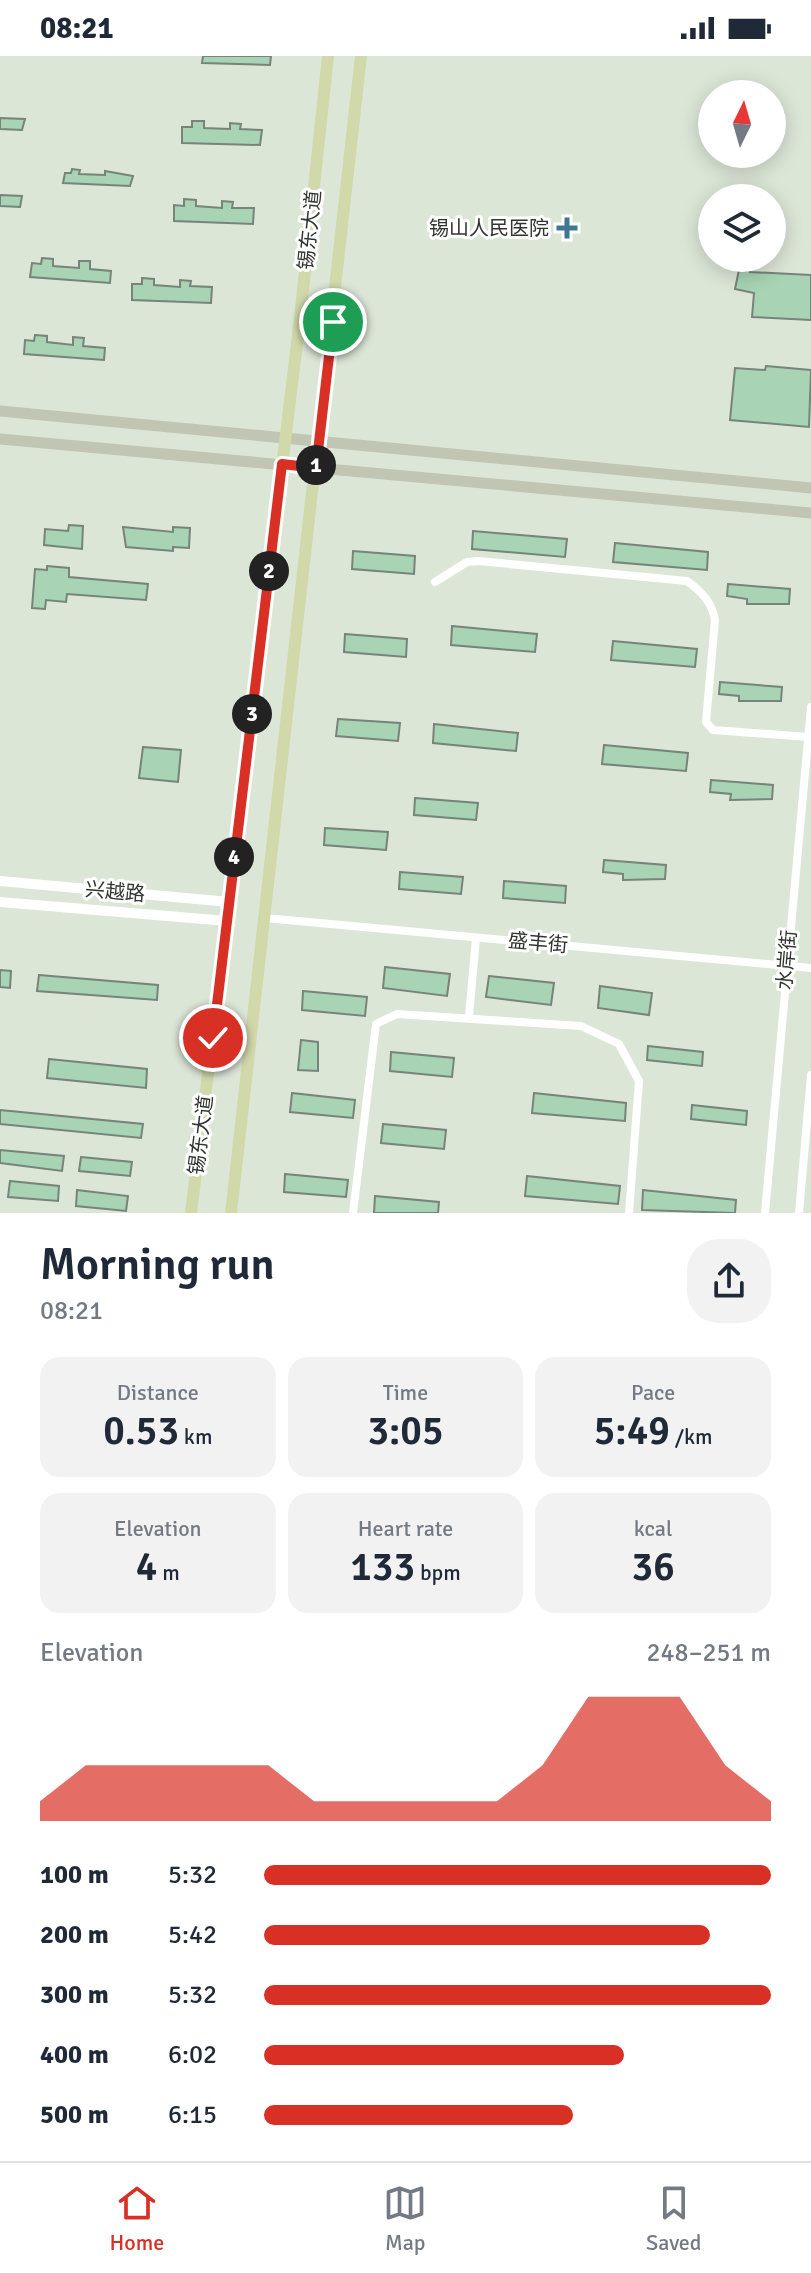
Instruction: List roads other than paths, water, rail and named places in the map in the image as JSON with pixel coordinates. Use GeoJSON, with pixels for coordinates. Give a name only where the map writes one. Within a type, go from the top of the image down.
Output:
{"type":"FeatureCollection","features":[{"type":"Feature","properties":{"kind":"main road","name":"锡东大道"},"geometry":{"type":"LineString","coordinates":[[191,1213],[286,437],[328,56]]}},
{"type":"Feature","properties":{"kind":"main road","name":"锡东大道"},"geometry":{"type":"LineString","coordinates":[[231,1213],[361,56]]}},
{"type":"Feature","properties":{"kind":"main road"},"geometry":{"type":"LineString","coordinates":[[0,411],[811,488]]}},
{"type":"Feature","properties":{"kind":"main road"},"geometry":{"type":"LineString","coordinates":[[0,439],[811,513]]}},
{"type":"Feature","properties":{"kind":"street"},"geometry":{"type":"LineString","coordinates":[[435,582],[467,562],[478,561],[687,581],[701,591],[713,610],[715,620],[706,722],[713,730],[808,737]]}},
{"type":"Feature","properties":{"kind":"street","name":"水岸街"},"geometry":{"type":"LineString","coordinates":[[765,1213],[811,707]]}},
{"type":"Feature","properties":{"kind":"street","name":"兴越路"},"geometry":{"type":"LineString","coordinates":[[0,881],[229,902]]}},
{"type":"Feature","properties":{"kind":"street","name":"兴越路"},"geometry":{"type":"LineString","coordinates":[[0,902],[227,921]]}},
{"type":"Feature","properties":{"kind":"street","name":"盛丰街"},"geometry":{"type":"LineString","coordinates":[[265,918],[811,968]]}},
{"type":"Feature","properties":{"kind":"street"},"geometry":{"type":"LineString","coordinates":[[469,1016],[476,938]]}},
{"type":"Feature","properties":{"kind":"street"},"geometry":{"type":"LineString","coordinates":[[353,1213],[376,1024],[397,1014],[469,1016],[581,1026],[619,1044],[639,1081],[629,1213]]}},
{"type":"Feature","properties":{"kind":"street"},"geometry":{"type":"LineString","coordinates":[[799,1213],[811,1075]]}},
{"type":"Feature","properties":{"kind":"place","name":"锡山人民医院"},"geometry":{"type":"Point","coordinates":[567,228]}}]}
